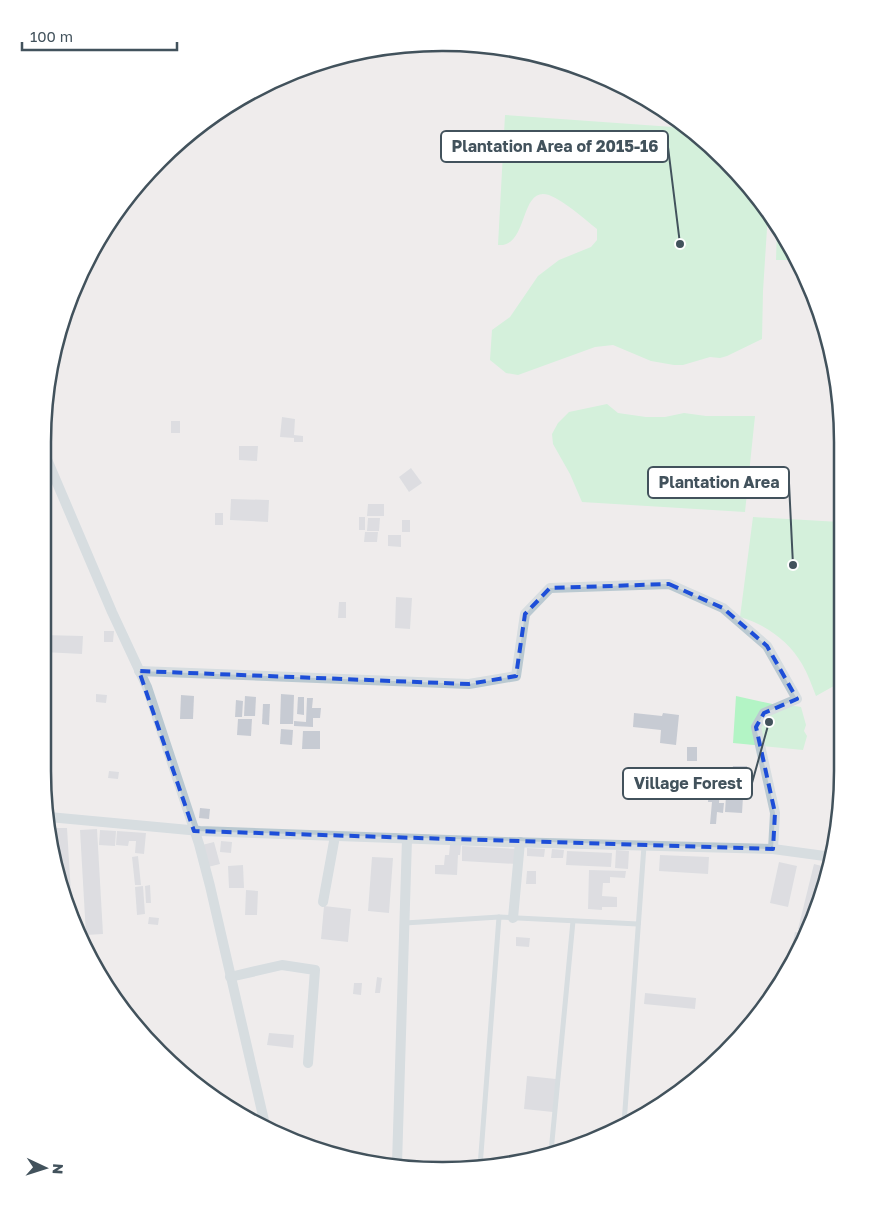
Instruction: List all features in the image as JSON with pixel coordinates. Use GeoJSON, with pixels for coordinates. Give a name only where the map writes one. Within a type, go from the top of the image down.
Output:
{"type":"FeatureCollection","features":[{"type":"Feature","properties":{"kind":"street"},"geometry":{"type":"LineString","coordinates":[[51,471],[146,687],[194,831],[210,886],[263,1118]]}},
{"type":"Feature","properties":{"kind":"street"},"geometry":{"type":"LineString","coordinates":[[139,672],[469,684],[516,676],[526,614],[550,588],[669,584],[723,608],[767,646],[797,699],[764,713],[756,727],[774,813],[773,849]]}},
{"type":"Feature","properties":{"kind":"street"},"geometry":{"type":"LineString","coordinates":[[54,818],[194,831],[773,849],[824,856]]}},
{"type":"Feature","properties":{"kind":"street"},"geometry":{"type":"LineString","coordinates":[[323,902],[335,836]]}},
{"type":"Feature","properties":{"kind":"street"},"geometry":{"type":"LineString","coordinates":[[397,1159],[407,839]]}},
{"type":"Feature","properties":{"kind":"street"},"geometry":{"type":"LineString","coordinates":[[513,918],[520,842]]}},
{"type":"Feature","properties":{"kind":"street"},"geometry":{"type":"LineString","coordinates":[[230,977],[282,965],[315,970],[308,1063]]}},
{"type":"Feature","properties":{"kind":"lane"},"geometry":{"type":"LineString","coordinates":[[625,1116],[644,846]]}},
{"type":"Feature","properties":{"kind":"lane"},"geometry":{"type":"LineString","coordinates":[[481,1160],[499,917]]}},
{"type":"Feature","properties":{"kind":"lane"},"geometry":{"type":"LineString","coordinates":[[405,923],[499,917],[638,924]]}},
{"type":"Feature","properties":{"kind":"lane"},"geometry":{"type":"LineString","coordinates":[[552,1146],[573,921]]}},
{"type":"Feature","properties":{"kind":"highlighted area"},"geometry":{"type":"Polygon","coordinates":[[[669,584],[723,608],[767,646],[797,699],[764,713],[756,727],[775,813],[773,849],[194,831],[139,671],[469,684],[516,676],[525,614],[550,588],[669,584]]]}},
{"type":"Feature","properties":{"kind":"green space"},"geometry":{"type":"Polygon","coordinates":[[[505,115],[674,127],[719,166],[753,204],[767,224],[762,339],[727,356],[720,358],[710,357],[683,365],[651,361],[613,345],[595,347],[518,375],[506,373],[490,360],[492,330],[510,317],[538,276],[559,260],[591,247],[597,240],[597,229],[555,198],[539,194],[528,207],[515,237],[508,243],[498,245],[505,115]]]}},
{"type":"Feature","properties":{"kind":"green space"},"geometry":{"type":"Polygon","coordinates":[[[777,240],[788,260],[776,260],[777,240]]]}},
{"type":"Feature","properties":{"kind":"green space"},"geometry":{"type":"Polygon","coordinates":[[[607,404],[618,413],[646,417],[665,417],[684,413],[706,416],[755,416],[745,512],[582,502],[570,474],[553,444],[552,434],[558,423],[569,412],[607,404]]]}},
{"type":"Feature","properties":{"kind":"green space"},"geometry":{"type":"Polygon","coordinates":[[[753,517],[834,522],[834,686],[816,696],[804,668],[790,648],[776,634],[740,617],[753,517]]]}},
{"type":"Feature","properties":{"kind":"green space"},"geometry":{"type":"Polygon","coordinates":[[[736,696],[777,705],[801,707],[806,725],[804,731],[807,736],[803,750],[733,743],[736,696]]]}},
{"type":"Feature","properties":{"kind":"building"},"geometry":{"type":"Polygon","coordinates":[[[282,417],[295,419],[294,435],[303,436],[303,442],[294,442],[294,438],[280,437],[282,417]]]}},
{"type":"Feature","properties":{"kind":"building"},"geometry":{"type":"Polygon","coordinates":[[[171,421],[180,421],[180,433],[171,433],[171,421]]]}},
{"type":"Feature","properties":{"kind":"building"},"geometry":{"type":"Polygon","coordinates":[[[239,446],[258,446],[257,461],[239,460],[239,446]]]}},
{"type":"Feature","properties":{"kind":"building"},"geometry":{"type":"Polygon","coordinates":[[[411,468],[422,483],[409,492],[399,477],[411,468]]]}},
{"type":"Feature","properties":{"kind":"building"},"geometry":{"type":"Polygon","coordinates":[[[231,499],[269,500],[268,522],[230,520],[231,499]]]}},
{"type":"Feature","properties":{"kind":"building"},"geometry":{"type":"Polygon","coordinates":[[[368,504],[384,504],[384,516],[367,516],[368,504]]]}},
{"type":"Feature","properties":{"kind":"building"},"geometry":{"type":"Polygon","coordinates":[[[215,513],[223,513],[223,525],[215,525],[215,513]]]}},
{"type":"Feature","properties":{"kind":"building"},"geometry":{"type":"Polygon","coordinates":[[[359,517],[365,517],[365,530],[359,530],[359,517]]]}},
{"type":"Feature","properties":{"kind":"building"},"geometry":{"type":"Polygon","coordinates":[[[368,518],[380,518],[379,531],[367,531],[368,518]]]}},
{"type":"Feature","properties":{"kind":"building"},"geometry":{"type":"Polygon","coordinates":[[[402,520],[410,520],[410,532],[402,532],[402,520]]]}},
{"type":"Feature","properties":{"kind":"building"},"geometry":{"type":"Polygon","coordinates":[[[365,532],[378,532],[377,542],[364,542],[365,532]]]}},
{"type":"Feature","properties":{"kind":"building"},"geometry":{"type":"Polygon","coordinates":[[[388,535],[401,535],[401,547],[388,546],[388,535]]]}},
{"type":"Feature","properties":{"kind":"building"},"geometry":{"type":"Polygon","coordinates":[[[396,597],[412,598],[410,629],[395,628],[396,597]]]}},
{"type":"Feature","properties":{"kind":"building"},"geometry":{"type":"Polygon","coordinates":[[[339,602],[346,602],[346,618],[338,618],[339,602]]]}},
{"type":"Feature","properties":{"kind":"building"},"geometry":{"type":"Polygon","coordinates":[[[104,631],[114,631],[113,642],[104,642],[104,631]]]}},
{"type":"Feature","properties":{"kind":"building"},"geometry":{"type":"Polygon","coordinates":[[[51,635],[83,636],[82,654],[51,652],[51,635]]]}},
{"type":"Feature","properties":{"kind":"building"},"geometry":{"type":"Polygon","coordinates":[[[96,694],[107,695],[106,703],[96,702],[96,694]]]}},
{"type":"Feature","properties":{"kind":"building"},"geometry":{"type":"Polygon","coordinates":[[[281,694],[294,695],[293,724],[280,724],[281,694]]]}},
{"type":"Feature","properties":{"kind":"building"},"geometry":{"type":"Polygon","coordinates":[[[181,695],[194,696],[193,719],[180,719],[181,695]]]}},
{"type":"Feature","properties":{"kind":"building"},"geometry":{"type":"Polygon","coordinates":[[[245,696],[256,697],[255,716],[244,716],[245,696]]]}},
{"type":"Feature","properties":{"kind":"building"},"geometry":{"type":"Polygon","coordinates":[[[298,697],[304,697],[304,715],[297,714],[298,697]]]}},
{"type":"Feature","properties":{"kind":"building"},"geometry":{"type":"Polygon","coordinates":[[[307,698],[313,698],[312,708],[321,708],[320,718],[313,718],[313,727],[294,726],[294,721],[306,722],[307,698]]]}},
{"type":"Feature","properties":{"kind":"building"},"geometry":{"type":"Polygon","coordinates":[[[236,700],[243,701],[242,717],[235,717],[236,700]]]}},
{"type":"Feature","properties":{"kind":"building"},"geometry":{"type":"Polygon","coordinates":[[[263,704],[270,704],[269,725],[262,724],[263,704]]]}},
{"type":"Feature","properties":{"kind":"building"},"geometry":{"type":"Polygon","coordinates":[[[634,713],[662,716],[663,713],[679,715],[676,745],[660,743],[661,730],[633,727],[634,713]]]}},
{"type":"Feature","properties":{"kind":"building"},"geometry":{"type":"Polygon","coordinates":[[[238,719],[252,719],[251,736],[237,735],[238,719]]]}},
{"type":"Feature","properties":{"kind":"building"},"geometry":{"type":"Polygon","coordinates":[[[281,729],[293,730],[292,745],[280,744],[281,729]]]}},
{"type":"Feature","properties":{"kind":"building"},"geometry":{"type":"Polygon","coordinates":[[[303,731],[320,731],[320,749],[302,749],[303,731]]]}},
{"type":"Feature","properties":{"kind":"building"},"geometry":{"type":"Polygon","coordinates":[[[687,747],[697,747],[697,761],[687,761],[687,747]]]}},
{"type":"Feature","properties":{"kind":"building"},"geometry":{"type":"Polygon","coordinates":[[[733,766],[747,766],[747,783],[727,782],[727,770],[732,770],[733,766]]]}},
{"type":"Feature","properties":{"kind":"building"},"geometry":{"type":"Polygon","coordinates":[[[109,771],[119,772],[118,779],[108,778],[109,771]]]}},
{"type":"Feature","properties":{"kind":"building"},"geometry":{"type":"Polygon","coordinates":[[[709,785],[720,786],[719,803],[724,803],[723,813],[717,812],[716,824],[710,824],[712,802],[708,802],[709,785]]]}},
{"type":"Feature","properties":{"kind":"building"},"geometry":{"type":"Polygon","coordinates":[[[726,796],[743,797],[742,813],[725,812],[726,796]]]}},
{"type":"Feature","properties":{"kind":"building"},"geometry":{"type":"Polygon","coordinates":[[[200,808],[210,809],[209,819],[199,818],[200,808]]]}},
{"type":"Feature","properties":{"kind":"building"},"geometry":{"type":"Polygon","coordinates":[[[56,828],[67,828],[71,892],[56,828]]]}},
{"type":"Feature","properties":{"kind":"building"},"geometry":{"type":"Polygon","coordinates":[[[97,829],[103,934],[88,935],[86,930],[80,830],[97,829]]]}},
{"type":"Feature","properties":{"kind":"building"},"geometry":{"type":"Polygon","coordinates":[[[100,830],[116,831],[115,846],[99,845],[100,830]]]}},
{"type":"Feature","properties":{"kind":"building"},"geometry":{"type":"Polygon","coordinates":[[[117,831],[146,833],[144,854],[135,853],[136,841],[129,841],[128,846],[116,845],[117,831]]]}},
{"type":"Feature","properties":{"kind":"building"},"geometry":{"type":"Polygon","coordinates":[[[221,841],[232,842],[231,853],[220,852],[221,841]]]}},
{"type":"Feature","properties":{"kind":"building"},"geometry":{"type":"Polygon","coordinates":[[[214,842],[220,864],[208,867],[202,845],[214,842]]]}},
{"type":"Feature","properties":{"kind":"building"},"geometry":{"type":"Polygon","coordinates":[[[450,845],[461,845],[460,855],[458,855],[457,875],[435,874],[435,865],[444,865],[445,855],[449,855],[450,845]]]}},
{"type":"Feature","properties":{"kind":"building"},"geometry":{"type":"Polygon","coordinates":[[[462,846],[517,849],[516,864],[462,861],[462,846]]]}},
{"type":"Feature","properties":{"kind":"building"},"geometry":{"type":"Polygon","coordinates":[[[527,848],[545,849],[544,857],[527,856],[527,848]]]}},
{"type":"Feature","properties":{"kind":"building"},"geometry":{"type":"Polygon","coordinates":[[[552,849],[564,850],[563,858],[551,858],[552,849]]]}},
{"type":"Feature","properties":{"kind":"building"},"geometry":{"type":"Polygon","coordinates":[[[616,850],[629,851],[628,869],[615,868],[616,850]]]}},
{"type":"Feature","properties":{"kind":"building"},"geometry":{"type":"Polygon","coordinates":[[[567,851],[612,853],[611,867],[566,865],[567,851]]]}},
{"type":"Feature","properties":{"kind":"building"},"geometry":{"type":"Polygon","coordinates":[[[660,855],[709,857],[708,874],[659,871],[660,855]]]}},
{"type":"Feature","properties":{"kind":"building"},"geometry":{"type":"Polygon","coordinates":[[[138,856],[141,885],[135,885],[132,857],[138,856]]]}},
{"type":"Feature","properties":{"kind":"building"},"geometry":{"type":"Polygon","coordinates":[[[372,857],[393,858],[389,913],[368,911],[372,857]]]}},
{"type":"Feature","properties":{"kind":"building"},"geometry":{"type":"Polygon","coordinates":[[[779,862],[797,866],[788,907],[770,903],[779,862]]]}},
{"type":"Feature","properties":{"kind":"building"},"geometry":{"type":"Polygon","coordinates":[[[814,864],[821,866],[813,896],[804,920],[800,930],[798,929],[814,864]]]}},
{"type":"Feature","properties":{"kind":"building"},"geometry":{"type":"Polygon","coordinates":[[[243,865],[244,888],[229,888],[228,866],[243,865]]]}},
{"type":"Feature","properties":{"kind":"building"},"geometry":{"type":"Polygon","coordinates":[[[589,870],[626,871],[625,878],[610,877],[610,883],[603,883],[602,896],[617,897],[617,907],[602,907],[602,910],[588,909],[589,870]]]}},
{"type":"Feature","properties":{"kind":"building"},"geometry":{"type":"Polygon","coordinates":[[[527,871],[536,871],[536,884],[526,884],[527,871]]]}},
{"type":"Feature","properties":{"kind":"building"},"geometry":{"type":"Polygon","coordinates":[[[150,885],[151,903],[146,903],[145,886],[150,885]]]}},
{"type":"Feature","properties":{"kind":"building"},"geometry":{"type":"Polygon","coordinates":[[[143,886],[145,914],[137,915],[135,887],[143,886]]]}},
{"type":"Feature","properties":{"kind":"building"},"geometry":{"type":"Polygon","coordinates":[[[246,890],[258,891],[257,915],[245,915],[246,890]]]}},
{"type":"Feature","properties":{"kind":"building"},"geometry":{"type":"Polygon","coordinates":[[[324,906],[351,909],[348,942],[321,939],[324,906]]]}},
{"type":"Feature","properties":{"kind":"building"},"geometry":{"type":"Polygon","coordinates":[[[149,917],[159,918],[158,925],[148,924],[149,917]]]}},
{"type":"Feature","properties":{"kind":"building"},"geometry":{"type":"Polygon","coordinates":[[[795,932],[798,933],[793,944],[795,932]]]}},
{"type":"Feature","properties":{"kind":"building"},"geometry":{"type":"Polygon","coordinates":[[[516,937],[530,938],[529,947],[516,946],[516,937]]]}},
{"type":"Feature","properties":{"kind":"building"},"geometry":{"type":"Polygon","coordinates":[[[377,977],[382,978],[380,993],[375,993],[377,977]]]}},
{"type":"Feature","properties":{"kind":"building"},"geometry":{"type":"Polygon","coordinates":[[[354,983],[362,983],[361,995],[353,994],[354,983]]]}},
{"type":"Feature","properties":{"kind":"building"},"geometry":{"type":"Polygon","coordinates":[[[645,993],[696,998],[695,1009],[644,1004],[645,993]]]}},
{"type":"Feature","properties":{"kind":"building"},"geometry":{"type":"Polygon","coordinates":[[[269,1033],[294,1035],[293,1048],[267,1045],[269,1033]]]}},
{"type":"Feature","properties":{"kind":"building"},"geometry":{"type":"Polygon","coordinates":[[[527,1076],[556,1079],[553,1112],[524,1109],[527,1076]]]}},
{"type":"Feature","properties":{"kind":"place","name":"Plantation Area of 2015-16"},"geometry":{"type":"Point","coordinates":[680,244]}},
{"type":"Feature","properties":{"kind":"place","name":"Plantation Area"},"geometry":{"type":"Point","coordinates":[793,565]}},
{"type":"Feature","properties":{"kind":"place","name":"Village Forest"},"geometry":{"type":"Point","coordinates":[769,722]}}]}
